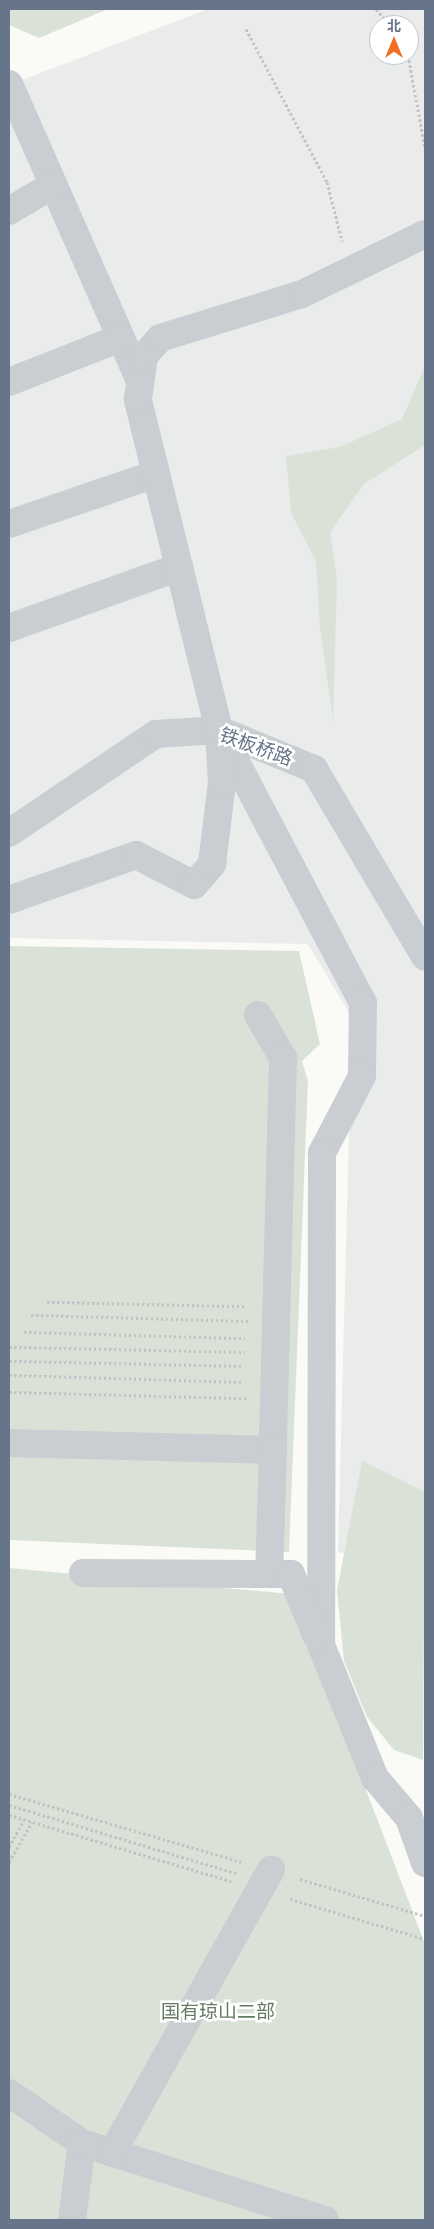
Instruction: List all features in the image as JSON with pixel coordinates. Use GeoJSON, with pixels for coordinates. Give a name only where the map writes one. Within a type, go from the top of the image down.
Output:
{"type":"FeatureCollection","features":[{"type":"Feature","properties":{"kind":"street"},"geometry":{"type":"LineString","coordinates":[[9,84],[139,379]]}},
{"type":"Feature","properties":{"kind":"street"},"geometry":{"type":"LineString","coordinates":[[9,211],[53,185]]}},
{"type":"Feature","properties":{"kind":"street"},"geometry":{"type":"LineString","coordinates":[[9,900],[136,855],[194,885],[212,864],[221,814],[219,730],[138,399],[139,379],[144,356],[160,338],[302,294],[425,234]]}},
{"type":"Feature","properties":{"kind":"street"},"geometry":{"type":"LineString","coordinates":[[9,382],[120,338]]}},
{"type":"Feature","properties":{"kind":"street"},"geometry":{"type":"LineString","coordinates":[[9,524],[156,474]]}},
{"type":"Feature","properties":{"kind":"street"},"geometry":{"type":"LineString","coordinates":[[9,628],[179,567]]}},
{"type":"Feature","properties":{"kind":"street"},"geometry":{"type":"LineString","coordinates":[[219,730],[363,1003],[362,1076],[322,1153],[321,1645]]}},
{"type":"Feature","properties":{"kind":"street","name":"铁板桥路"},"geometry":{"type":"LineString","coordinates":[[9,833],[156,734],[219,730],[314,769],[425,957]]}},
{"type":"Feature","properties":{"kind":"street"},"geometry":{"type":"LineString","coordinates":[[258,1015],[284,1058],[269,1574]]}},
{"type":"Feature","properties":{"kind":"street"},"geometry":{"type":"LineString","coordinates":[[9,1443],[273,1450]]}},
{"type":"Feature","properties":{"kind":"street"},"geometry":{"type":"LineString","coordinates":[[84,1573],[290,1574],[375,1778],[417,1810],[425,1863]]}},
{"type":"Feature","properties":{"kind":"street"},"geometry":{"type":"LineString","coordinates":[[112,2153],[265,1881]]}},
{"type":"Feature","properties":{"kind":"street"},"geometry":{"type":"LineString","coordinates":[[9,2093],[82,2143],[325,2220]]}},
{"type":"Feature","properties":{"kind":"street"},"geometry":{"type":"LineString","coordinates":[[72,2220],[82,2143]]}},
{"type":"Feature","properties":{"kind":"path"},"geometry":{"type":"LineString","coordinates":[[246,29],[327,182],[350,271]]}},
{"type":"Feature","properties":{"kind":"path"},"geometry":{"type":"LineString","coordinates":[[410,65],[425,149]]}},
{"type":"Feature","properties":{"kind":"path"},"geometry":{"type":"LineString","coordinates":[[47,1302],[276,1353]]}},
{"type":"Feature","properties":{"kind":"path"},"geometry":{"type":"LineString","coordinates":[[31,1315],[276,1353]]}},
{"type":"Feature","properties":{"kind":"path"},"geometry":{"type":"LineString","coordinates":[[24,1332],[276,1353]]}},
{"type":"Feature","properties":{"kind":"path"},"geometry":{"type":"LineString","coordinates":[[9,1346],[276,1353]]}},
{"type":"Feature","properties":{"kind":"path"},"geometry":{"type":"LineString","coordinates":[[9,1361],[276,1353]]}},
{"type":"Feature","properties":{"kind":"path"},"geometry":{"type":"LineString","coordinates":[[9,1375],[276,1353]]}},
{"type":"Feature","properties":{"kind":"path"},"geometry":{"type":"LineString","coordinates":[[9,1392],[276,1353]]}},
{"type":"Feature","properties":{"kind":"path"},"geometry":{"type":"LineString","coordinates":[[9,1794],[265,1881],[425,1939]]}},
{"type":"Feature","properties":{"kind":"path"},"geometry":{"type":"LineString","coordinates":[[9,1805],[265,1881]]}},
{"type":"Feature","properties":{"kind":"path"},"geometry":{"type":"LineString","coordinates":[[9,1816],[265,1881],[425,1916]]}},
{"type":"Feature","properties":{"kind":"path"},"geometry":{"type":"LineString","coordinates":[[9,1847],[24,1820]]}},
{"type":"Feature","properties":{"kind":"path"},"geometry":{"type":"LineString","coordinates":[[9,1862],[32,1822]]}},
{"type":"Feature","properties":{"kind":"shaded area"},"geometry":{"type":"Polygon","coordinates":[[[208,9],[425,9],[425,1571],[338,1552],[352,1018],[308,944],[9,938],[9,85],[208,9]]]}},
{"type":"Feature","properties":{"kind":"green space"},"geometry":{"type":"Polygon","coordinates":[[[9,9],[108,9],[39,38],[9,25],[9,9]]]}},
{"type":"Feature","properties":{"kind":"green space"},"geometry":{"type":"Polygon","coordinates":[[[425,366],[425,445],[364,484],[330,532],[337,579],[333,721],[320,628],[316,561],[291,513],[286,456],[340,447],[402,419],[425,366]]]}},
{"type":"Feature","properties":{"kind":"green space"},"geometry":{"type":"Polygon","coordinates":[[[9,946],[299,951],[320,1044],[302,1061],[308,1081],[289,1552],[9,1540],[9,946]]]}},
{"type":"Feature","properties":{"kind":"green space"},"geometry":{"type":"Polygon","coordinates":[[[362,1461],[425,1492],[423,1760],[394,1750],[367,1717],[344,1661],[337,1590],[362,1461]]]}},
{"type":"Feature","properties":{"kind":"green space","name":"国有琼山二部"},"geometry":{"type":"Polygon","coordinates":[[[9,1568],[291,1594],[425,1944],[425,2220],[9,2220],[9,1568]]]}}]}
